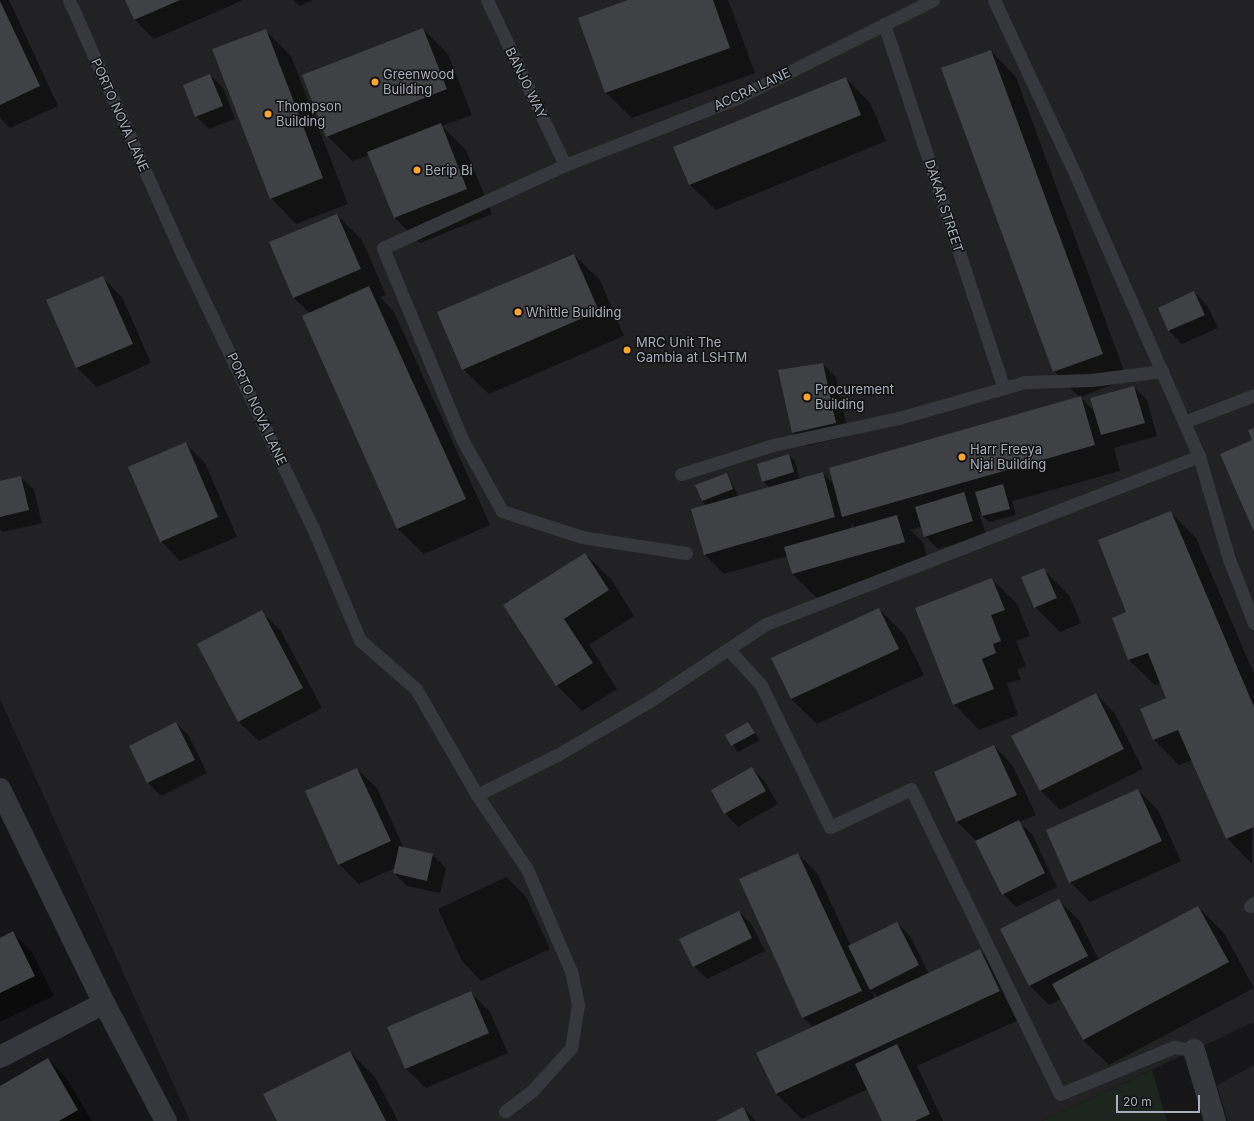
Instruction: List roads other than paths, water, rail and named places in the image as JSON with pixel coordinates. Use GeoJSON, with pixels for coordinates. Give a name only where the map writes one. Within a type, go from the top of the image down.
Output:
{"type":"FeatureCollection","features":[{"type":"Feature","properties":{"kind":"street"},"geometry":{"type":"LineString","coordinates":[[0,788],[104,1003],[166,1121]]}},
{"type":"Feature","properties":{"kind":"street"},"geometry":{"type":"LineString","coordinates":[[0,1057],[104,1003]]}},
{"type":"Feature","properties":{"kind":"street"},"geometry":{"type":"LineString","coordinates":[[1194,1050],[1215,1121]]}},
{"type":"Feature","properties":{"kind":"lane","name":"PORTO NOVA LANE"},"geometry":{"type":"LineString","coordinates":[[69,0],[183,256],[312,526],[360,640],[416,689],[477,795],[527,869],[571,971],[578,1005],[571,1048],[532,1091],[505,1111]]}},
{"type":"Feature","properties":{"kind":"lane","name":"BANJO WAY"},"geometry":{"type":"LineString","coordinates":[[486,0],[565,165]]}},
{"type":"Feature","properties":{"kind":"lane","name":"ACCRA LANE"},"geometry":{"type":"LineString","coordinates":[[686,553],[582,537],[502,512],[462,439],[383,248],[565,165],[739,97],[933,0]]}},
{"type":"Feature","properties":{"kind":"lane"},"geometry":{"type":"LineString","coordinates":[[994,0],[1076,176],[1199,456],[1229,559],[1254,623]]}},
{"type":"Feature","properties":{"kind":"lane","name":"DAKAR STREET"},"geometry":{"type":"LineString","coordinates":[[884,24],[1004,388]]}},
{"type":"Feature","properties":{"kind":"lane"},"geometry":{"type":"LineString","coordinates":[[681,474],[773,445],[899,418],[1025,382],[1091,380],[1162,371]]}},
{"type":"Feature","properties":{"kind":"lane"},"geometry":{"type":"LineString","coordinates":[[1184,422],[1254,395]]}},
{"type":"Feature","properties":{"kind":"lane"},"geometry":{"type":"LineString","coordinates":[[477,795],[557,755],[780,618],[1199,456]]}},
{"type":"Feature","properties":{"kind":"lane"},"geometry":{"type":"LineString","coordinates":[[728,649],[761,685],[830,826],[911,789],[1060,1094],[1174,1047],[1194,1050]]}},
{"type":"Feature","properties":{"kind":"place","name":"Greenwood Building"},"geometry":{"type":"Point","coordinates":[375,82]}},
{"type":"Feature","properties":{"kind":"place","name":"Thompson Building"},"geometry":{"type":"Point","coordinates":[268,114]}},
{"type":"Feature","properties":{"kind":"place","name":"Berip Bi"},"geometry":{"type":"Point","coordinates":[417,170]}},
{"type":"Feature","properties":{"kind":"place","name":"Whittle Building"},"geometry":{"type":"Point","coordinates":[518,312]}},
{"type":"Feature","properties":{"kind":"place","name":"MRC Unit The Gambia at LSHTM"},"geometry":{"type":"Point","coordinates":[627,350]}},
{"type":"Feature","properties":{"kind":"place","name":"Procurement Building"},"geometry":{"type":"Point","coordinates":[807,397]}},
{"type":"Feature","properties":{"kind":"place","name":"Harr Freeya Njai Building"},"geometry":{"type":"Point","coordinates":[962,457]}}]}
